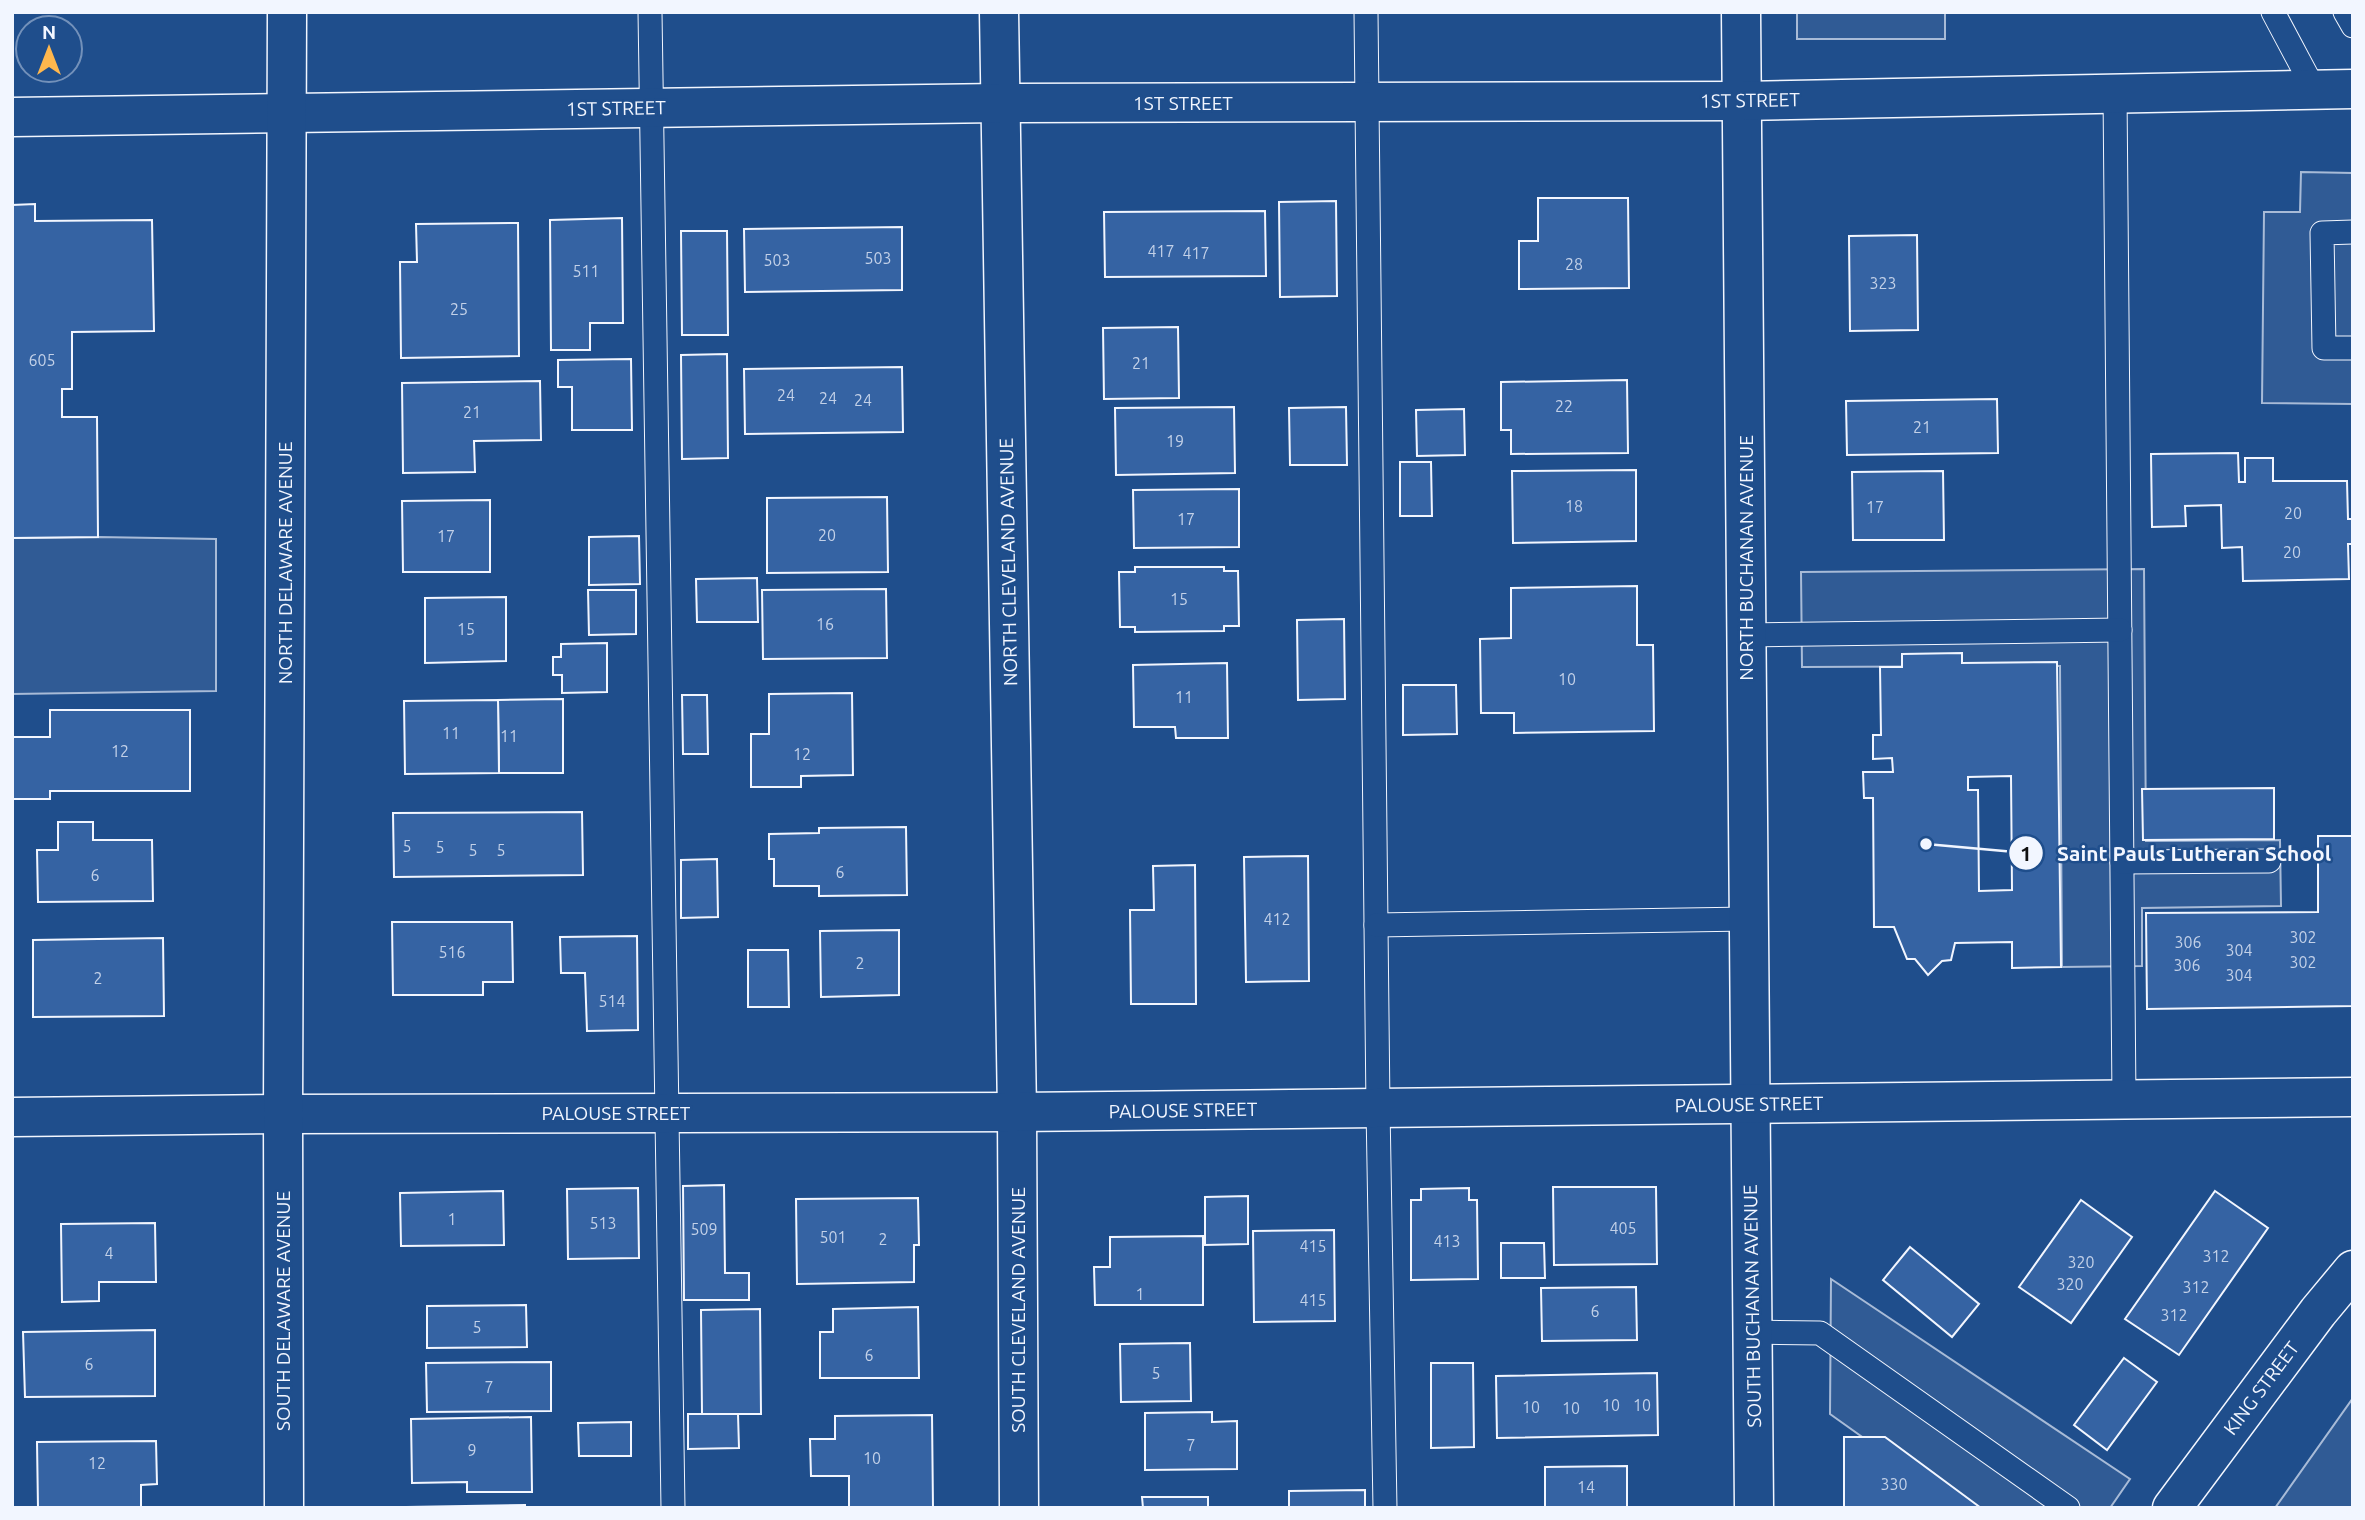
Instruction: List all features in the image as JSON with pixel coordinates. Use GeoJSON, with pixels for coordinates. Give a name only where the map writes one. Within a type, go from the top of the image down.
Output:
{"type":"FeatureCollection","features":[{"type":"Feature","properties":{"kind":"street","name":"NORTH DELAWARE AVENUE"},"geometry":{"type":"LineString","coordinates":[[283,1114],[287,12]]}},
{"type":"Feature","properties":{"kind":"street","name":"NORTH CLEVELAND AVENUE"},"geometry":{"type":"LineString","coordinates":[[999,12],[1017,1112]]}},
{"type":"Feature","properties":{"kind":"street","name":"NORTH BUCHANAN AVENUE"},"geometry":{"type":"LineString","coordinates":[[1741,12],[1750,1104]]}},
{"type":"Feature","properties":{"kind":"street","name":"1ST STREET"},"geometry":{"type":"LineString","coordinates":[[12,117],[1000,103],[1742,101],[2353,89]]}},
{"type":"Feature","properties":{"kind":"street","name":"PALOUSE STREET"},"geometry":{"type":"LineString","coordinates":[[12,1116],[1017,1112],[2353,1097]]}},
{"type":"Feature","properties":{"kind":"street","name":"SOUTH BUCHANAN AVENUE"},"geometry":{"type":"LineString","coordinates":[[1750,1104],[1754,1508]]}},
{"type":"Feature","properties":{"kind":"street","name":"SOUTH CLEVELAND AVENUE"},"geometry":{"type":"LineString","coordinates":[[1017,1112],[1019,1508]]}},
{"type":"Feature","properties":{"kind":"street","name":"SOUTH DELAWARE AVENUE"},"geometry":{"type":"LineString","coordinates":[[283,1114],[284,1508]]}},
{"type":"Feature","properties":{"kind":"street","name":"KING STREET"},"geometry":{"type":"LineString","coordinates":[[2172,1508],[2318,1312],[2353,1270]]}},
{"type":"Feature","properties":{"kind":"lane"},"geometry":{"type":"LineString","coordinates":[[650,12],[673,1508]]}},
{"type":"Feature","properties":{"kind":"lane"},"geometry":{"type":"LineString","coordinates":[[1366,12],[1385,1508]]}},
{"type":"Feature","properties":{"kind":"lane"},"geometry":{"type":"LineString","coordinates":[[2273,12],[2314,89]]}},
{"type":"Feature","properties":{"kind":"lane"},"geometry":{"type":"LineString","coordinates":[[2346,12],[2353,26]]}},
{"type":"Feature","properties":{"kind":"lane"},"geometry":{"type":"LineString","coordinates":[[2115,93],[2124,1100]]}},
{"type":"Feature","properties":{"kind":"lane"},"geometry":{"type":"LineString","coordinates":[[2353,232],[2322,233],[2324,348],[2353,348]]}},
{"type":"Feature","properties":{"kind":"lane"},"geometry":{"type":"LineString","coordinates":[[1746,635],[2120,630]]}},
{"type":"Feature","properties":{"kind":"lane"},"geometry":{"type":"LineString","coordinates":[[2122,862],[2269,861]]}},
{"type":"Feature","properties":{"kind":"lane"},"geometry":{"type":"LineString","coordinates":[[1376,925],[1748,919]]}},
{"type":"Feature","properties":{"kind":"lane"},"geometry":{"type":"LineString","coordinates":[[1752,1332],[1820,1333],[2067,1508]]}},
{"type":"Feature","properties":{"kind":"shaded area"},"geometry":{"type":"Polygon","coordinates":[[[1797,12],[1945,12],[1945,39],[1797,39],[1797,12]]]}},
{"type":"Feature","properties":{"kind":"shaded area"},"geometry":{"type":"Polygon","coordinates":[[[2301,172],[2353,173],[2353,404],[2262,403],[2264,212],[2300,212],[2301,172]]]}},
{"type":"Feature","properties":{"kind":"shaded area"},"geometry":{"type":"Polygon","coordinates":[[[12,538],[216,539],[216,691],[12,694],[12,538]]]}},
{"type":"Feature","properties":{"kind":"shaded area"},"geometry":{"type":"Polygon","coordinates":[[[2144,569],[2146,841],[2280,840],[2281,906],[2142,908],[2142,966],[2062,967],[2060,666],[1802,667],[1801,572],[2144,569]]]}},
{"type":"Feature","properties":{"kind":"shaded area"},"geometry":{"type":"Polygon","coordinates":[[[1831,1279],[2130,1479],[2110,1508],[1962,1508],[1830,1414],[1831,1279]]]}},
{"type":"Feature","properties":{"kind":"shaded area"},"geometry":{"type":"Polygon","coordinates":[[[2353,1398],[2353,1508],[2275,1508],[2353,1398]]]}},
{"type":"Feature","properties":{"kind":"building"},"geometry":{"type":"Polygon","coordinates":[[[1538,198],[1628,198],[1629,288],[1519,289],[1519,241],[1538,241],[1538,198]]]}},
{"type":"Feature","properties":{"kind":"building"},"geometry":{"type":"Polygon","coordinates":[[[1336,201],[1337,296],[1280,297],[1279,202],[1336,201]]]}},
{"type":"Feature","properties":{"kind":"building"},"geometry":{"type":"Polygon","coordinates":[[[35,204],[35,221],[152,220],[154,331],[72,332],[72,389],[62,389],[62,417],[97,417],[98,537],[12,538],[12,205],[35,204]]]}},
{"type":"Feature","properties":{"kind":"building"},"geometry":{"type":"Polygon","coordinates":[[[1265,211],[1266,276],[1105,277],[1104,212],[1265,211]]]}},
{"type":"Feature","properties":{"kind":"building"},"geometry":{"type":"Polygon","coordinates":[[[622,218],[623,323],[590,323],[590,350],[551,350],[550,220],[622,218]]]}},
{"type":"Feature","properties":{"kind":"building"},"geometry":{"type":"Polygon","coordinates":[[[518,223],[519,356],[401,358],[400,262],[417,262],[416,224],[518,223]]]}},
{"type":"Feature","properties":{"kind":"building"},"geometry":{"type":"Polygon","coordinates":[[[902,227],[902,290],[745,292],[744,229],[902,227]]]}},
{"type":"Feature","properties":{"kind":"building"},"geometry":{"type":"Polygon","coordinates":[[[681,231],[727,231],[728,335],[682,335],[681,231]]]}},
{"type":"Feature","properties":{"kind":"building"},"geometry":{"type":"Polygon","coordinates":[[[1917,235],[1918,330],[1850,331],[1849,236],[1917,235]]]}},
{"type":"Feature","properties":{"kind":"building"},"geometry":{"type":"Polygon","coordinates":[[[1178,327],[1179,398],[1104,399],[1103,328],[1178,327]]]}},
{"type":"Feature","properties":{"kind":"building"},"geometry":{"type":"Polygon","coordinates":[[[727,354],[728,458],[682,459],[681,355],[727,354]]]}},
{"type":"Feature","properties":{"kind":"building"},"geometry":{"type":"Polygon","coordinates":[[[631,359],[632,430],[572,430],[572,387],[558,387],[558,360],[631,359]]]}},
{"type":"Feature","properties":{"kind":"building"},"geometry":{"type":"Polygon","coordinates":[[[902,367],[903,432],[745,434],[744,369],[902,367]]]}},
{"type":"Feature","properties":{"kind":"building"},"geometry":{"type":"Polygon","coordinates":[[[1627,380],[1628,453],[1511,454],[1511,430],[1501,430],[1501,382],[1627,380]]]}},
{"type":"Feature","properties":{"kind":"building"},"geometry":{"type":"Polygon","coordinates":[[[540,381],[541,440],[474,441],[475,472],[403,473],[402,383],[540,381]]]}},
{"type":"Feature","properties":{"kind":"building"},"geometry":{"type":"Polygon","coordinates":[[[1997,399],[1998,453],[1847,455],[1846,401],[1997,399]]]}},
{"type":"Feature","properties":{"kind":"building"},"geometry":{"type":"Polygon","coordinates":[[[1234,407],[1235,473],[1116,475],[1115,408],[1234,407]]]}},
{"type":"Feature","properties":{"kind":"building"},"geometry":{"type":"Polygon","coordinates":[[[1346,407],[1347,465],[1290,465],[1289,408],[1346,407]]]}},
{"type":"Feature","properties":{"kind":"building"},"geometry":{"type":"Polygon","coordinates":[[[1464,409],[1465,455],[1417,456],[1416,410],[1464,409]]]}},
{"type":"Feature","properties":{"kind":"building"},"geometry":{"type":"Polygon","coordinates":[[[2238,453],[2239,482],[2245,482],[2245,458],[2273,458],[2273,481],[2347,481],[2348,519],[2353,519],[2353,544],[2348,544],[2349,579],[2243,581],[2242,547],[2222,548],[2221,505],[2185,506],[2186,526],[2152,527],[2151,454],[2238,453]]]}},
{"type":"Feature","properties":{"kind":"building"},"geometry":{"type":"Polygon","coordinates":[[[1400,462],[1431,462],[1432,516],[1400,516],[1400,462]]]}},
{"type":"Feature","properties":{"kind":"building"},"geometry":{"type":"Polygon","coordinates":[[[1636,470],[1636,541],[1513,543],[1512,471],[1636,470]]]}},
{"type":"Feature","properties":{"kind":"building"},"geometry":{"type":"Polygon","coordinates":[[[1943,471],[1944,540],[1853,540],[1852,472],[1943,471]]]}},
{"type":"Feature","properties":{"kind":"building"},"geometry":{"type":"Polygon","coordinates":[[[1239,489],[1239,547],[1134,548],[1133,490],[1239,489]]]}},
{"type":"Feature","properties":{"kind":"building"},"geometry":{"type":"Polygon","coordinates":[[[887,497],[888,572],[767,573],[767,498],[887,497]]]}},
{"type":"Feature","properties":{"kind":"building"},"geometry":{"type":"Polygon","coordinates":[[[490,500],[490,572],[403,572],[402,501],[490,500]]]}},
{"type":"Feature","properties":{"kind":"building"},"geometry":{"type":"Polygon","coordinates":[[[639,536],[640,584],[589,585],[589,537],[639,536]]]}},
{"type":"Feature","properties":{"kind":"building"},"geometry":{"type":"Polygon","coordinates":[[[1135,567],[1224,567],[1224,571],[1238,571],[1239,626],[1224,626],[1224,631],[1135,632],[1135,627],[1120,627],[1119,572],[1135,572],[1135,567]]]}},
{"type":"Feature","properties":{"kind":"building"},"geometry":{"type":"Polygon","coordinates":[[[757,578],[758,622],[697,622],[696,579],[757,578]]]}},
{"type":"Feature","properties":{"kind":"building"},"geometry":{"type":"Polygon","coordinates":[[[1637,586],[1637,645],[1653,645],[1654,731],[1514,733],[1514,713],[1481,713],[1480,639],[1511,638],[1511,588],[1637,586]]]}},
{"type":"Feature","properties":{"kind":"building"},"geometry":{"type":"Polygon","coordinates":[[[886,589],[887,658],[763,659],[762,590],[886,589]]]}},
{"type":"Feature","properties":{"kind":"building"},"geometry":{"type":"Polygon","coordinates":[[[588,590],[636,590],[636,634],[589,635],[588,590]]]}},
{"type":"Feature","properties":{"kind":"building"},"geometry":{"type":"Polygon","coordinates":[[[506,597],[506,661],[425,663],[425,598],[506,597]]]}},
{"type":"Feature","properties":{"kind":"building"},"geometry":{"type":"Polygon","coordinates":[[[1344,619],[1345,699],[1298,700],[1297,620],[1344,619]]]}},
{"type":"Feature","properties":{"kind":"building"},"geometry":{"type":"Polygon","coordinates":[[[607,643],[607,692],[562,693],[562,675],[553,675],[553,657],[561,657],[561,644],[607,643]]]}},
{"type":"Feature","properties":{"kind":"building"},"geometry":{"type":"Polygon","coordinates":[[[1962,653],[1962,663],[2057,662],[2061,967],[2012,968],[2012,942],[1955,943],[1951,960],[1942,961],[1928,975],[1915,959],[1907,959],[1894,927],[1874,927],[1873,798],[1864,798],[1863,772],[1893,772],[1892,758],[1873,759],[1873,735],[1881,735],[1880,667],[1902,667],[1902,654],[1962,653]],[[2011,776],[1968,777],[1968,790],[1978,790],[1979,891],[2012,890],[2011,776]]]}},
{"type":"Feature","properties":{"kind":"building"},"geometry":{"type":"Polygon","coordinates":[[[1227,663],[1228,738],[1176,738],[1175,727],[1134,727],[1133,665],[1227,663]]]}},
{"type":"Feature","properties":{"kind":"building"},"geometry":{"type":"Polygon","coordinates":[[[1403,685],[1456,685],[1457,734],[1403,735],[1403,685]]]}},
{"type":"Feature","properties":{"kind":"building"},"geometry":{"type":"Polygon","coordinates":[[[852,693],[853,775],[801,776],[801,787],[751,787],[751,734],[769,734],[769,694],[852,693]]]}},
{"type":"Feature","properties":{"kind":"building"},"geometry":{"type":"Polygon","coordinates":[[[682,695],[707,695],[708,754],[683,754],[682,695]]]}},
{"type":"Feature","properties":{"kind":"building"},"geometry":{"type":"Polygon","coordinates":[[[563,699],[563,773],[499,773],[498,700],[563,699]]]}},
{"type":"Feature","properties":{"kind":"building"},"geometry":{"type":"Polygon","coordinates":[[[498,700],[499,773],[405,774],[404,701],[498,700]]]}},
{"type":"Feature","properties":{"kind":"building"},"geometry":{"type":"Polygon","coordinates":[[[50,710],[190,710],[190,791],[50,791],[50,799],[12,799],[12,737],[50,737],[50,710]]]}},
{"type":"Feature","properties":{"kind":"building"},"geometry":{"type":"Polygon","coordinates":[[[2274,788],[2274,839],[2143,840],[2142,789],[2274,788]]]}},
{"type":"Feature","properties":{"kind":"building"},"geometry":{"type":"Polygon","coordinates":[[[582,812],[583,875],[394,877],[393,813],[582,812]]]}},
{"type":"Feature","properties":{"kind":"building"},"geometry":{"type":"Polygon","coordinates":[[[58,822],[93,822],[93,840],[152,840],[153,901],[38,902],[37,850],[58,850],[58,822]]]}},
{"type":"Feature","properties":{"kind":"building"},"geometry":{"type":"Polygon","coordinates":[[[906,827],[907,895],[819,896],[819,886],[774,886],[774,859],[769,859],[769,834],[819,833],[819,828],[906,827]]]}},
{"type":"Feature","properties":{"kind":"building"},"geometry":{"type":"Polygon","coordinates":[[[2318,836],[2353,836],[2353,1006],[2147,1009],[2146,913],[2318,912],[2318,836]]]}},
{"type":"Feature","properties":{"kind":"building"},"geometry":{"type":"Polygon","coordinates":[[[1308,856],[1309,981],[1246,982],[1244,857],[1308,856]]]}},
{"type":"Feature","properties":{"kind":"building"},"geometry":{"type":"Polygon","coordinates":[[[717,859],[718,917],[681,918],[681,860],[717,859]]]}},
{"type":"Feature","properties":{"kind":"building"},"geometry":{"type":"Polygon","coordinates":[[[1195,865],[1196,1004],[1131,1004],[1130,910],[1154,910],[1153,866],[1195,865]]]}},
{"type":"Feature","properties":{"kind":"building"},"geometry":{"type":"Polygon","coordinates":[[[392,922],[512,922],[513,982],[483,982],[483,995],[393,995],[392,922]]]}},
{"type":"Feature","properties":{"kind":"building"},"geometry":{"type":"Polygon","coordinates":[[[899,930],[899,995],[821,997],[820,931],[899,930]]]}},
{"type":"Feature","properties":{"kind":"building"},"geometry":{"type":"Polygon","coordinates":[[[637,936],[638,1030],[587,1031],[585,973],[561,973],[560,937],[637,936]]]}},
{"type":"Feature","properties":{"kind":"building"},"geometry":{"type":"Polygon","coordinates":[[[163,938],[164,1016],[33,1017],[33,940],[163,938]]]}},
{"type":"Feature","properties":{"kind":"building"},"geometry":{"type":"Polygon","coordinates":[[[748,950],[788,950],[789,1007],[748,1007],[748,950]]]}},
{"type":"Feature","properties":{"kind":"building"},"geometry":{"type":"Polygon","coordinates":[[[724,1185],[725,1273],[749,1273],[749,1300],[684,1300],[683,1186],[724,1185]]]}},
{"type":"Feature","properties":{"kind":"building"},"geometry":{"type":"Polygon","coordinates":[[[1553,1187],[1656,1187],[1657,1264],[1554,1265],[1553,1187]]]}},
{"type":"Feature","properties":{"kind":"building"},"geometry":{"type":"Polygon","coordinates":[[[638,1188],[639,1258],[568,1259],[567,1189],[638,1188]]]}},
{"type":"Feature","properties":{"kind":"building"},"geometry":{"type":"Polygon","coordinates":[[[1469,1188],[1469,1200],[1477,1200],[1478,1279],[1411,1280],[1411,1200],[1421,1200],[1421,1189],[1469,1188]]]}},
{"type":"Feature","properties":{"kind":"building"},"geometry":{"type":"Polygon","coordinates":[[[503,1191],[504,1245],[401,1246],[400,1193],[503,1191]]]}},
{"type":"Feature","properties":{"kind":"building"},"geometry":{"type":"Polygon","coordinates":[[[2215,1191],[2268,1228],[2179,1355],[2125,1319],[2215,1191]]]}},
{"type":"Feature","properties":{"kind":"building"},"geometry":{"type":"Polygon","coordinates":[[[1248,1196],[1248,1244],[1205,1245],[1205,1197],[1248,1196]]]}},
{"type":"Feature","properties":{"kind":"building"},"geometry":{"type":"Polygon","coordinates":[[[918,1198],[919,1245],[914,1245],[914,1282],[797,1284],[796,1199],[918,1198]]]}},
{"type":"Feature","properties":{"kind":"building"},"geometry":{"type":"Polygon","coordinates":[[[2081,1200],[2132,1237],[2071,1323],[2019,1287],[2081,1200]]]}},
{"type":"Feature","properties":{"kind":"building"},"geometry":{"type":"Polygon","coordinates":[[[155,1223],[156,1282],[99,1282],[99,1301],[62,1302],[61,1224],[155,1223]]]}},
{"type":"Feature","properties":{"kind":"building"},"geometry":{"type":"Polygon","coordinates":[[[1334,1230],[1335,1321],[1254,1322],[1253,1231],[1334,1230]]]}},
{"type":"Feature","properties":{"kind":"building"},"geometry":{"type":"Polygon","coordinates":[[[1203,1236],[1203,1305],[1095,1305],[1094,1267],[1110,1267],[1110,1237],[1203,1236]]]}},
{"type":"Feature","properties":{"kind":"building"},"geometry":{"type":"Polygon","coordinates":[[[1501,1243],[1544,1243],[1545,1278],[1501,1278],[1501,1243]]]}},
{"type":"Feature","properties":{"kind":"building"},"geometry":{"type":"Polygon","coordinates":[[[1910,1247],[1979,1304],[1952,1337],[1883,1280],[1910,1247]]]}},
{"type":"Feature","properties":{"kind":"building"},"geometry":{"type":"Polygon","coordinates":[[[1636,1287],[1637,1340],[1542,1341],[1541,1288],[1636,1287]]]}},
{"type":"Feature","properties":{"kind":"building"},"geometry":{"type":"Polygon","coordinates":[[[526,1305],[527,1347],[427,1348],[427,1306],[526,1305]]]}},
{"type":"Feature","properties":{"kind":"building"},"geometry":{"type":"Polygon","coordinates":[[[918,1307],[919,1378],[820,1378],[820,1332],[833,1332],[833,1309],[918,1307]]]}},
{"type":"Feature","properties":{"kind":"building"},"geometry":{"type":"Polygon","coordinates":[[[760,1309],[761,1414],[702,1414],[701,1310],[760,1309]]]}},
{"type":"Feature","properties":{"kind":"building"},"geometry":{"type":"Polygon","coordinates":[[[155,1330],[155,1396],[25,1397],[23,1332],[155,1330]]]}},
{"type":"Feature","properties":{"kind":"building"},"geometry":{"type":"Polygon","coordinates":[[[1190,1343],[1191,1401],[1121,1402],[1120,1344],[1190,1343]]]}},
{"type":"Feature","properties":{"kind":"building"},"geometry":{"type":"Polygon","coordinates":[[[2124,1358],[2157,1382],[2107,1450],[2074,1425],[2124,1358]]]}},
{"type":"Feature","properties":{"kind":"building"},"geometry":{"type":"Polygon","coordinates":[[[551,1362],[551,1411],[427,1412],[426,1363],[551,1362]]]}},
{"type":"Feature","properties":{"kind":"building"},"geometry":{"type":"Polygon","coordinates":[[[1431,1363],[1473,1363],[1474,1447],[1431,1448],[1431,1363]]]}},
{"type":"Feature","properties":{"kind":"building"},"geometry":{"type":"Polygon","coordinates":[[[1657,1373],[1658,1435],[1497,1438],[1496,1376],[1657,1373]]]}},
{"type":"Feature","properties":{"kind":"building"},"geometry":{"type":"Polygon","coordinates":[[[1212,1412],[1212,1422],[1237,1421],[1237,1469],[1145,1470],[1145,1413],[1212,1412]]]}},
{"type":"Feature","properties":{"kind":"building"},"geometry":{"type":"Polygon","coordinates":[[[688,1414],[738,1414],[739,1448],[688,1449],[688,1414]]]}},
{"type":"Feature","properties":{"kind":"building"},"geometry":{"type":"Polygon","coordinates":[[[932,1415],[933,1508],[849,1508],[849,1476],[811,1476],[810,1439],[835,1439],[835,1416],[932,1415]]]}},
{"type":"Feature","properties":{"kind":"building"},"geometry":{"type":"Polygon","coordinates":[[[531,1417],[532,1492],[467,1492],[467,1482],[412,1483],[411,1419],[531,1417]]]}},
{"type":"Feature","properties":{"kind":"building"},"geometry":{"type":"Polygon","coordinates":[[[631,1422],[631,1456],[579,1456],[578,1423],[631,1422]]]}},
{"type":"Feature","properties":{"kind":"building"},"geometry":{"type":"Polygon","coordinates":[[[1844,1437],[1885,1437],[1981,1508],[1844,1508],[1844,1437]]]}},
{"type":"Feature","properties":{"kind":"building"},"geometry":{"type":"Polygon","coordinates":[[[156,1441],[157,1484],[141,1485],[141,1508],[38,1508],[37,1442],[156,1441]]]}},
{"type":"Feature","properties":{"kind":"building"},"geometry":{"type":"Polygon","coordinates":[[[1627,1466],[1627,1508],[1545,1508],[1545,1467],[1627,1466]]]}},
{"type":"Feature","properties":{"kind":"building"},"geometry":{"type":"Polygon","coordinates":[[[1365,1490],[1365,1508],[1289,1508],[1289,1491],[1365,1490]]]}},
{"type":"Feature","properties":{"kind":"building"},"geometry":{"type":"Polygon","coordinates":[[[1142,1497],[1208,1497],[1208,1508],[1143,1508],[1142,1497]]]}},
{"type":"Feature","properties":{"kind":"building"},"geometry":{"type":"Polygon","coordinates":[[[525,1505],[525,1508],[406,1507],[525,1505]]]}},
{"type":"Feature","properties":{"kind":"place","name":"Saint Pauls Lutheran School"},"geometry":{"type":"Point","coordinates":[1926,844]}}]}
